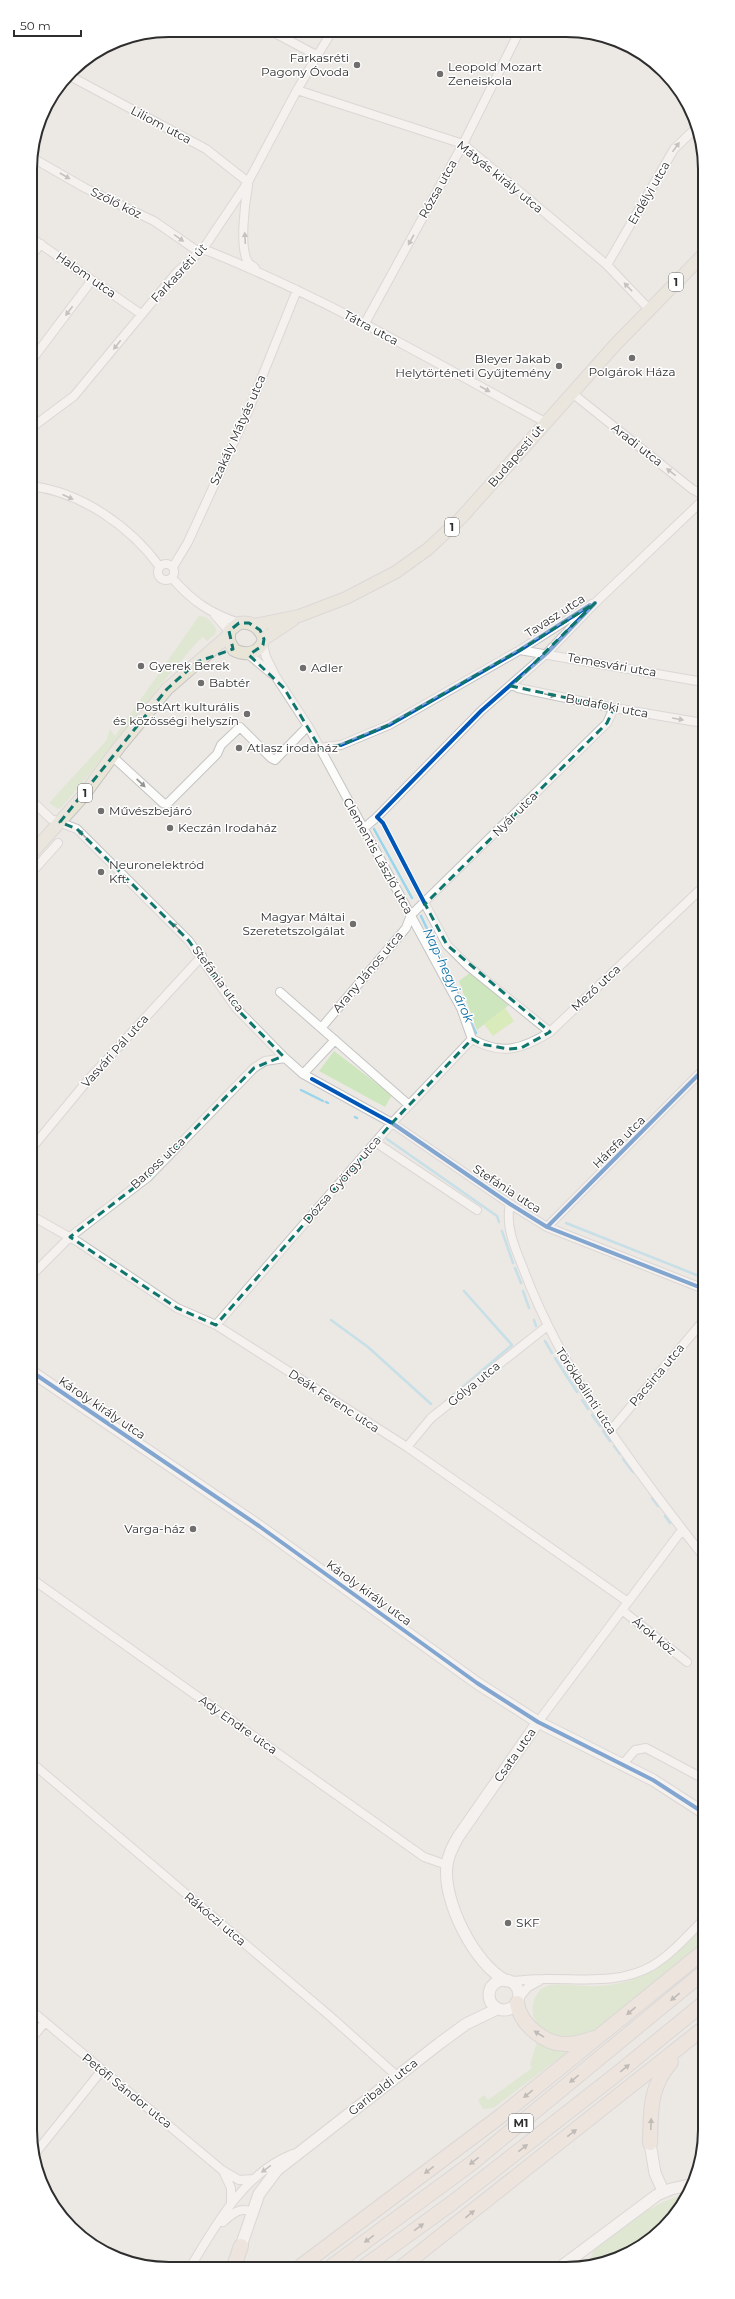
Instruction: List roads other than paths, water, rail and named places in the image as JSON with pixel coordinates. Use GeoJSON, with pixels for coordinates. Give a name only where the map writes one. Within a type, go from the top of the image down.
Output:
{"type":"FeatureCollection","features":[{"type":"Feature","properties":{"kind":"highway"},"geometry":{"type":"LineString","coordinates":[[306,2262],[484,2129],[698,1956]]}},
{"type":"Feature","properties":{"kind":"highway","name":"M1"},"geometry":{"type":"LineString","coordinates":[[337,2262],[472,2163],[698,1976]]}},
{"type":"Feature","properties":{"kind":"highway"},"geometry":{"type":"LineString","coordinates":[[518,2000],[520,2015],[529,2027],[556,2043],[579,2043],[602,2035]]}},
{"type":"Feature","properties":{"kind":"highway","name":"M1"},"geometry":{"type":"LineString","coordinates":[[370,2262],[489,2174],[618,2073],[698,2008]]}},
{"type":"Feature","properties":{"kind":"highway"},"geometry":{"type":"LineString","coordinates":[[408,2262],[698,2033]]}},
{"type":"Feature","properties":{"kind":"highway"},"geometry":{"type":"LineString","coordinates":[[650,2143],[651,2105],[654,2088],[661,2074],[688,2041]]}},
{"type":"Feature","properties":{"kind":"highway"},"geometry":{"type":"LineString","coordinates":[[298,2262],[345,2232]]}},
{"type":"Feature","properties":{"kind":"highway"},"geometry":{"type":"LineString","coordinates":[[235,2262],[241,2246]]}},
{"type":"Feature","properties":{"kind":"main road","name":"Budapesti út"},"geometry":{"type":"LineString","coordinates":[[255,626],[298,616],[363,591],[412,561],[461,518],[545,422],[650,309],[698,260]]}},
{"type":"Feature","properties":{"kind":"main road","name":"Budapesti út"},"geometry":{"type":"LineString","coordinates":[[264,642],[298,616]]}},
{"type":"Feature","properties":{"kind":"main road","name":"1"},"geometry":{"type":"LineString","coordinates":[[37,847],[60,822],[167,689],[239,623],[249,623],[255,626]]}},
{"type":"Feature","properties":{"kind":"main road"},"geometry":{"type":"LineString","coordinates":[[255,626],[260,630],[264,642]]}},
{"type":"Feature","properties":{"kind":"main road"},"geometry":{"type":"LineString","coordinates":[[229,633],[229,641],[234,650],[248,654]]}},
{"type":"Feature","properties":{"kind":"main road","name":"1"},"geometry":{"type":"LineString","coordinates":[[248,654],[259,649],[264,642]]}},
{"type":"Feature","properties":{"kind":"main road","name":"1"},"geometry":{"type":"LineString","coordinates":[[197,662],[234,650]]}},
{"type":"Feature","properties":{"kind":"street"},"geometry":{"type":"LineString","coordinates":[[282,37],[318,56]]}},
{"type":"Feature","properties":{"kind":"street","name":"Farkasréti út"},"geometry":{"type":"LineString","coordinates":[[37,424],[74,396],[177,272],[201,250],[248,182],[297,90],[329,37]]}},
{"type":"Feature","properties":{"kind":"street","name":"Rózsa utca"},"geometry":{"type":"LineString","coordinates":[[365,323],[463,144],[516,37]]}},
{"type":"Feature","properties":{"kind":"street","name":"Liliom utca"},"geometry":{"type":"LineString","coordinates":[[74,78],[206,149],[248,182]]}},
{"type":"Feature","properties":{"kind":"street","name":"Mátyás király utca"},"geometry":{"type":"LineString","coordinates":[[297,90],[463,144],[607,265],[650,309]]}},
{"type":"Feature","properties":{"kind":"street","name":"Erdélyi utca"},"geometry":{"type":"LineString","coordinates":[[607,265],[674,148],[692,131]]}},
{"type":"Feature","properties":{"kind":"street","name":"Szőlő köz"},"geometry":{"type":"LineString","coordinates":[[37,160],[85,188],[154,222],[201,250]]}},
{"type":"Feature","properties":{"kind":"street","name":"Tátra utca"},"geometry":{"type":"LineString","coordinates":[[248,182],[244,206],[245,248],[248,262],[259,271]]}},
{"type":"Feature","properties":{"kind":"street"},"geometry":{"type":"LineString","coordinates":[[235,201],[244,206]]}},
{"type":"Feature","properties":{"kind":"street","name":"Halom utca"},"geometry":{"type":"LineString","coordinates":[[37,241],[141,314]]}},
{"type":"Feature","properties":{"kind":"street"},"geometry":{"type":"LineString","coordinates":[[37,249],[41,244]]}},
{"type":"Feature","properties":{"kind":"street","name":"Tátra utca"},"geometry":{"type":"LineString","coordinates":[[201,250],[259,271],[365,323],[545,422]]}},
{"type":"Feature","properties":{"kind":"street"},"geometry":{"type":"LineString","coordinates":[[37,352],[92,280]]}},
{"type":"Feature","properties":{"kind":"street","name":"Szakály Mátyás utca"},"geometry":{"type":"LineString","coordinates":[[173,567],[188,542],[249,409],[297,290]]}},
{"type":"Feature","properties":{"kind":"street","name":"Aradi utca"},"geometry":{"type":"LineString","coordinates":[[572,393],[698,492]]}},
{"type":"Feature","properties":{"kind":"street"},"geometry":{"type":"LineString","coordinates":[[37,487],[53,490],[92,507],[114,521],[130,534],[160,567]]}},
{"type":"Feature","properties":{"kind":"street","name":"Tavasz utca"},"geometry":{"type":"LineString","coordinates":[[363,829],[377,817],[480,711],[512,685],[547,653],[595,603],[698,505]]}},
{"type":"Feature","properties":{"kind":"street"},"geometry":{"type":"LineString","coordinates":[[160,567],[168,564],[173,567],[174,574],[172,578]]}},
{"type":"Feature","properties":{"kind":"street"},"geometry":{"type":"LineString","coordinates":[[160,567],[158,573],[162,579],[172,578]]}},
{"type":"Feature","properties":{"kind":"street"},"geometry":{"type":"LineString","coordinates":[[172,578],[186,594],[214,614],[239,623]]}},
{"type":"Feature","properties":{"kind":"street","name":"Tavasz utca"},"geometry":{"type":"LineString","coordinates":[[320,748],[341,745],[389,725],[554,630],[581,609],[595,603]]}},
{"type":"Feature","properties":{"kind":"street"},"geometry":{"type":"LineString","coordinates":[[214,614],[229,633]]}},
{"type":"Feature","properties":{"kind":"street","name":"Clementis László utca"},"geometry":{"type":"LineString","coordinates":[[264,642],[266,657],[276,677],[308,726],[411,915],[461,1008],[472,1039]]}},
{"type":"Feature","properties":{"kind":"street","name":"Temesvári utca"},"geometry":{"type":"LineString","coordinates":[[520,650],[547,653],[698,681]]}},
{"type":"Feature","properties":{"kind":"street","name":"Clementis László utca"},"geometry":{"type":"LineString","coordinates":[[248,654],[276,677]]}},
{"type":"Feature","properties":{"kind":"street","name":"Budafoki utca"},"geometry":{"type":"LineString","coordinates":[[512,685],[518,688],[614,708],[698,722]]}},
{"type":"Feature","properties":{"kind":"street","name":"Nyár utca"},"geometry":{"type":"LineString","coordinates":[[411,915],[425,904],[607,723],[614,708]]}},
{"type":"Feature","properties":{"kind":"street"},"geometry":{"type":"LineString","coordinates":[[113,757],[163,803],[167,804],[217,754],[221,745],[240,727],[271,758],[277,759],[308,726]]}},
{"type":"Feature","properties":{"kind":"street","name":"Stefánia utca"},"geometry":{"type":"LineString","coordinates":[[37,806],[51,819],[77,829],[189,941],[202,956],[236,1008],[285,1058],[303,1074],[392,1123],[510,1204],[547,1226],[698,1287]]}},
{"type":"Feature","properties":{"kind":"street"},"geometry":{"type":"LineString","coordinates":[[37,866],[58,843]]}},
{"type":"Feature","properties":{"kind":"street","name":"Mező utca"},"geometry":{"type":"LineString","coordinates":[[472,1039],[481,1044],[509,1049],[521,1048],[550,1032],[698,892]]}},
{"type":"Feature","properties":{"kind":"street","name":"Clementis László utca"},"geometry":{"type":"LineString","coordinates":[[425,904],[447,945],[468,966],[550,1032]]}},
{"type":"Feature","properties":{"kind":"street","name":"Arany János utca"},"geometry":{"type":"LineString","coordinates":[[322,1027],[406,928],[411,915]]}},
{"type":"Feature","properties":{"kind":"street","name":"Vasvári Pál utca"},"geometry":{"type":"LineString","coordinates":[[37,1142],[88,1080],[202,956]]}},
{"type":"Feature","properties":{"kind":"street"},"geometry":{"type":"LineString","coordinates":[[280,992],[322,1027],[409,1105]]}},
{"type":"Feature","properties":{"kind":"street","name":"Dózsa György utca"},"geometry":{"type":"LineString","coordinates":[[216,1325],[392,1123],[472,1039]]}},
{"type":"Feature","properties":{"kind":"street"},"geometry":{"type":"LineString","coordinates":[[303,1074],[335,1040]]}},
{"type":"Feature","properties":{"kind":"street","name":"Baross utca"},"geometry":{"type":"LineString","coordinates":[[37,1270],[70,1237],[148,1177],[254,1068],[265,1061],[285,1058]]}},
{"type":"Feature","properties":{"kind":"street","name":"Hársfa utca"},"geometry":{"type":"LineString","coordinates":[[547,1226],[698,1076]]}},
{"type":"Feature","properties":{"kind":"street"},"geometry":{"type":"LineString","coordinates":[[375,1142],[477,1210]]}},
{"type":"Feature","properties":{"kind":"street","name":"Törökbálinti utca"},"geometry":{"type":"LineString","coordinates":[[510,1204],[508,1216],[510,1230],[546,1327],[571,1371],[611,1430],[682,1530],[698,1550]]}},
{"type":"Feature","properties":{"kind":"street","name":"Deák Ferenc utca"},"geometry":{"type":"LineString","coordinates":[[37,1219],[70,1237],[177,1308],[216,1325],[407,1447],[628,1602]]}},
{"type":"Feature","properties":{"kind":"street","name":"Gólya utca"},"geometry":{"type":"LineString","coordinates":[[407,1447],[431,1418],[546,1327]]}},
{"type":"Feature","properties":{"kind":"street","name":"Pacsirta utca"},"geometry":{"type":"LineString","coordinates":[[611,1430],[698,1327]]}},
{"type":"Feature","properties":{"kind":"street","name":"Károly király utca"},"geometry":{"type":"LineString","coordinates":[[37,1375],[259,1526],[477,1683],[538,1722],[623,1764],[698,1808]]}},
{"type":"Feature","properties":{"kind":"street","name":"Csata utca"},"geometry":{"type":"LineString","coordinates":[[507,1981],[499,1977],[482,1959],[463,1928],[452,1904],[447,1878],[447,1865],[450,1852],[458,1836],[538,1722],[682,1530]]}},
{"type":"Feature","properties":{"kind":"street","name":"Ady Endre utca"},"geometry":{"type":"LineString","coordinates":[[37,1583],[424,1857],[447,1865]]}},
{"type":"Feature","properties":{"kind":"street","name":"Árok köz"},"geometry":{"type":"LineString","coordinates":[[622,1610],[687,1662]]}},
{"type":"Feature","properties":{"kind":"street"},"geometry":{"type":"LineString","coordinates":[[623,1764],[635,1750],[646,1748],[698,1776]]}},
{"type":"Feature","properties":{"kind":"street","name":"Rákóczi utca"},"geometry":{"type":"LineString","coordinates":[[37,1767],[331,2017],[397,2076]]}},
{"type":"Feature","properties":{"kind":"street"},"geometry":{"type":"LineString","coordinates":[[543,1979],[528,1987],[511,2009],[497,2009],[490,1993],[498,1982],[543,1979],[608,1979],[632,1974],[652,1966],[664,1957],[698,1925]]}},
{"type":"Feature","properties":{"kind":"street","name":"Csata utca"},"geometry":{"type":"LineString","coordinates":[[482,1959],[490,1993]]}},
{"type":"Feature","properties":{"kind":"street"},"geometry":{"type":"LineString","coordinates":[[507,1981],[518,1989],[518,2000]]}},
{"type":"Feature","properties":{"kind":"street","name":"Garibaldi utca"},"geometry":{"type":"LineString","coordinates":[[466,2024],[490,1993]]}},
{"type":"Feature","properties":{"kind":"street","name":"Garibaldi utca"},"geometry":{"type":"LineString","coordinates":[[241,2246],[251,2212],[268,2180],[300,2151],[466,2024],[497,2009]]}},
{"type":"Feature","properties":{"kind":"street","name":"Petőfi Sándor utca"},"geometry":{"type":"LineString","coordinates":[[37,2015],[222,2170],[239,2180],[253,2179]]}},
{"type":"Feature","properties":{"kind":"street"},"geometry":{"type":"LineString","coordinates":[[37,2032],[45,2022]]}},
{"type":"Feature","properties":{"kind":"street"},"geometry":{"type":"LineString","coordinates":[[38,2149],[102,2070]]}},
{"type":"Feature","properties":{"kind":"street"},"geometry":{"type":"LineString","coordinates":[[650,2143],[655,2173],[663,2191]]}},
{"type":"Feature","properties":{"kind":"street","name":"Garibaldi utca"},"geometry":{"type":"LineString","coordinates":[[193,2262],[231,2204],[253,2179],[280,2160],[300,2151]]}},
{"type":"Feature","properties":{"kind":"street","name":"Petőfi Sándor utca"},"geometry":{"type":"LineString","coordinates":[[222,2170],[231,2188],[231,2204]]}},
{"type":"Feature","properties":{"kind":"street"},"geometry":{"type":"LineString","coordinates":[[567,2262],[635,2210],[663,2191],[685,2186]]}},
{"type":"Feature","properties":{"kind":"street","name":"Garibaldi utca"},"geometry":{"type":"LineString","coordinates":[[216,2228],[236,2212],[247,2210],[251,2212]]}},
{"type":"Feature","properties":{"kind":"street","name":"Garibaldi utca"},"geometry":{"type":"LineString","coordinates":[[190,2262],[202,2248]]}},
{"type":"Feature","properties":{"kind":"waterway","name":"Nap-hegyi árok"},"geometry":{"type":"LineString","coordinates":[[374,829],[412,898]]}},
{"type":"Feature","properties":{"kind":"waterway","name":"Nap-hegyi árok"},"geometry":{"type":"LineString","coordinates":[[421,916],[476,1033]]}},
{"type":"Feature","properties":{"kind":"waterway"},"geometry":{"type":"LineString","coordinates":[[301,1090],[323,1101]]}},
{"type":"Feature","properties":{"kind":"waterway"},"geometry":{"type":"LineString","coordinates":[[387,1139],[497,1216],[499,1222]]}},
{"type":"Feature","properties":{"kind":"waterway"},"geometry":{"type":"LineString","coordinates":[[566,1223],[698,1276]]}},
{"type":"Feature","properties":{"kind":"waterway"},"geometry":{"type":"LineString","coordinates":[[502,1231],[513,1263]]}},
{"type":"Feature","properties":{"kind":"waterway"},"geometry":{"type":"LineString","coordinates":[[515,1268],[521,1283]]}},
{"type":"Feature","properties":{"kind":"waterway"},"geometry":{"type":"LineString","coordinates":[[444,1403],[512,1345],[464,1291]]}},
{"type":"Feature","properties":{"kind":"waterway"},"geometry":{"type":"LineString","coordinates":[[523,1291],[529,1308]]}},
{"type":"Feature","properties":{"kind":"waterway"},"geometry":{"type":"LineString","coordinates":[[331,1320],[368,1347],[431,1404]]}},
{"type":"Feature","properties":{"kind":"waterway"},"geometry":{"type":"LineString","coordinates":[[534,1320],[536,1326]]}},
{"type":"Feature","properties":{"kind":"waterway"},"geometry":{"type":"LineString","coordinates":[[545,1341],[552,1353]]}},
{"type":"Feature","properties":{"kind":"waterway"},"geometry":{"type":"LineString","coordinates":[[555,1358],[577,1392]]}},
{"type":"Feature","properties":{"kind":"waterway"},"geometry":{"type":"LineString","coordinates":[[582,1400],[588,1409]]}},
{"type":"Feature","properties":{"kind":"waterway"},"geometry":{"type":"LineString","coordinates":[[592,1415],[600,1426]]}},
{"type":"Feature","properties":{"kind":"waterway"},"geometry":{"type":"LineString","coordinates":[[603,1431],[610,1441]]}},
{"type":"Feature","properties":{"kind":"waterway"},"geometry":{"type":"LineString","coordinates":[[614,1446],[620,1454]]}},
{"type":"Feature","properties":{"kind":"waterway"},"geometry":{"type":"LineString","coordinates":[[623,1459],[633,1472]]}},
{"type":"Feature","properties":{"kind":"waterway"},"geometry":{"type":"LineString","coordinates":[[652,1498],[658,1506]]}},
{"type":"Feature","properties":{"kind":"waterway"},"geometry":{"type":"LineString","coordinates":[[665,1516],[670,1523]]}},
{"type":"Feature","properties":{"kind":"place","name":"Farkasréti Pagony Óvoda"},"geometry":{"type":"Point","coordinates":[357,65]}},
{"type":"Feature","properties":{"kind":"place","name":"Leopold Mozart Zeneiskola"},"geometry":{"type":"Point","coordinates":[440,74]}},
{"type":"Feature","properties":{"kind":"place","name":"Polgárok Háza"},"geometry":{"type":"Point","coordinates":[632,358]}},
{"type":"Feature","properties":{"kind":"place","name":"Bleyer Jakab Helytörténeti Gyűjtemény"},"geometry":{"type":"Point","coordinates":[559,366]}},
{"type":"Feature","properties":{"kind":"place","name":"Gyerek Berek"},"geometry":{"type":"Point","coordinates":[141,666]}},
{"type":"Feature","properties":{"kind":"place","name":"Adler"},"geometry":{"type":"Point","coordinates":[303,668]}},
{"type":"Feature","properties":{"kind":"place","name":"Babtér"},"geometry":{"type":"Point","coordinates":[201,683]}},
{"type":"Feature","properties":{"kind":"place","name":"PostArt kulturális és közösségi helyszín"},"geometry":{"type":"Point","coordinates":[247,714]}},
{"type":"Feature","properties":{"kind":"place","name":"Atlasz irodaház"},"geometry":{"type":"Point","coordinates":[239,748]}},
{"type":"Feature","properties":{"kind":"place","name":"Művészbejáró"},"geometry":{"type":"Point","coordinates":[101,811]}},
{"type":"Feature","properties":{"kind":"place","name":"Keczán Irodaház"},"geometry":{"type":"Point","coordinates":[170,828]}},
{"type":"Feature","properties":{"kind":"place","name":"Neuronelektród Kft."},"geometry":{"type":"Point","coordinates":[101,872]}},
{"type":"Feature","properties":{"kind":"place","name":"Magyar Máltai Szeretetszolgálat"},"geometry":{"type":"Point","coordinates":[353,924]}},
{"type":"Feature","properties":{"kind":"place","name":"Varga-ház"},"geometry":{"type":"Point","coordinates":[193,1529]}},
{"type":"Feature","properties":{"kind":"place","name":"SKF"},"geometry":{"type":"Point","coordinates":[508,1923]}}]}
